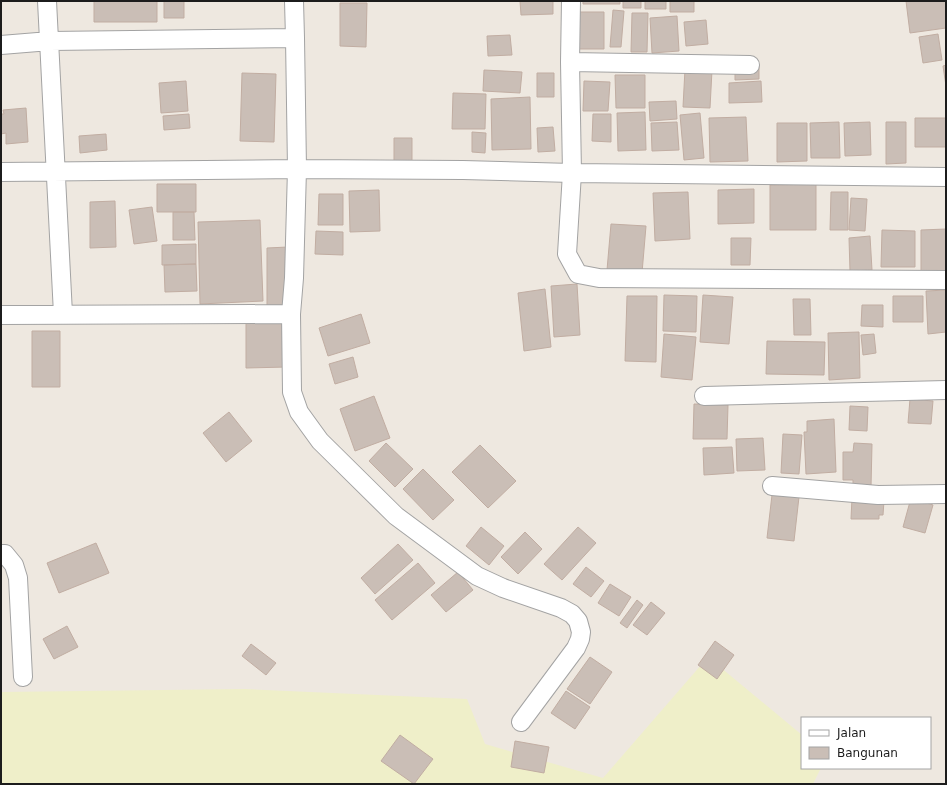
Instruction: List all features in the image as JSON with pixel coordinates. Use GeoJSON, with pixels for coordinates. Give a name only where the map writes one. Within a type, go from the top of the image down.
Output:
{"type":"FeatureCollection","features":[{"type":"Feature","properties":{"kind":"street"},"geometry":{"type":"LineString","coordinates":[[47,1],[63,314]]}},
{"type":"Feature","properties":{"kind":"street"},"geometry":{"type":"LineString","coordinates":[[294,1],[297,169],[294,278],[291,314],[292,392],[299,412],[320,441],[396,516],[477,576],[503,588],[561,608],[572,614],[578,621],[581,632],[576,648],[521,722]]}},
{"type":"Feature","properties":{"kind":"street"},"geometry":{"type":"LineString","coordinates":[[571,1],[570,62],[572,173],[568,254],[578,274],[599,278],[946,280]]}},
{"type":"Feature","properties":{"kind":"street"},"geometry":{"type":"LineString","coordinates":[[1,45],[50,41],[295,38]]}},
{"type":"Feature","properties":{"kind":"street"},"geometry":{"type":"LineString","coordinates":[[570,62],[750,64]]}},
{"type":"Feature","properties":{"kind":"street"},"geometry":{"type":"LineString","coordinates":[[1,172],[297,169],[946,177]]}},
{"type":"Feature","properties":{"kind":"street"},"geometry":{"type":"LineString","coordinates":[[1,315],[291,314]]}},
{"type":"Feature","properties":{"kind":"street"},"geometry":{"type":"LineString","coordinates":[[704,396],[946,390]]}},
{"type":"Feature","properties":{"kind":"street"},"geometry":{"type":"LineString","coordinates":[[772,486],[878,495],[946,494]]}},
{"type":"Feature","properties":{"kind":"street"},"geometry":{"type":"LineString","coordinates":[[1,554],[5,554],[14,565],[18,578],[23,677]]}},
{"type":"Feature","properties":{"kind":"green space"},"geometry":{"type":"Polygon","coordinates":[[[708,657],[801,734],[801,769],[820,769],[813,784],[1,784],[1,692],[245,689],[467,699],[485,744],[603,778],[708,657]]]}},
{"type":"Feature","properties":{"kind":"building"},"geometry":{"type":"Polygon","coordinates":[[[94,1],[157,1],[157,22],[94,22],[94,1]]]}},
{"type":"Feature","properties":{"kind":"building"},"geometry":{"type":"Polygon","coordinates":[[[164,1],[184,1],[184,18],[164,18],[164,1]]]}},
{"type":"Feature","properties":{"kind":"building"},"geometry":{"type":"Polygon","coordinates":[[[520,1],[553,1],[553,14],[521,15],[520,1]]]}},
{"type":"Feature","properties":{"kind":"building"},"geometry":{"type":"Polygon","coordinates":[[[583,1],[620,1],[620,4],[583,4],[583,1]]]}},
{"type":"Feature","properties":{"kind":"building"},"geometry":{"type":"Polygon","coordinates":[[[623,1],[641,1],[641,8],[623,8],[623,1]]]}},
{"type":"Feature","properties":{"kind":"building"},"geometry":{"type":"Polygon","coordinates":[[[645,1],[666,1],[666,9],[645,9],[645,1]]]}},
{"type":"Feature","properties":{"kind":"building"},"geometry":{"type":"Polygon","coordinates":[[[670,1],[694,1],[694,12],[670,12],[670,1]]]}},
{"type":"Feature","properties":{"kind":"building"},"geometry":{"type":"Polygon","coordinates":[[[906,1],[946,1],[946,28],[910,33],[906,1]]]}},
{"type":"Feature","properties":{"kind":"building"},"geometry":{"type":"Polygon","coordinates":[[[340,3],[367,3],[366,47],[340,46],[340,3]]]}},
{"type":"Feature","properties":{"kind":"building"},"geometry":{"type":"Polygon","coordinates":[[[613,10],[624,11],[621,47],[610,47],[613,10]]]}},
{"type":"Feature","properties":{"kind":"building"},"geometry":{"type":"Polygon","coordinates":[[[577,12],[604,12],[604,49],[577,49],[577,12]]]}},
{"type":"Feature","properties":{"kind":"building"},"geometry":{"type":"Polygon","coordinates":[[[632,13],[648,13],[647,52],[631,52],[632,13]]]}},
{"type":"Feature","properties":{"kind":"building"},"geometry":{"type":"Polygon","coordinates":[[[677,16],[679,51],[652,53],[650,18],[677,16]]]}},
{"type":"Feature","properties":{"kind":"building"},"geometry":{"type":"Polygon","coordinates":[[[706,20],[708,44],[686,46],[684,22],[706,20]]]}},
{"type":"Feature","properties":{"kind":"building"},"geometry":{"type":"Polygon","coordinates":[[[938,34],[942,60],[923,63],[919,37],[938,34]]]}},
{"type":"Feature","properties":{"kind":"building"},"geometry":{"type":"Polygon","coordinates":[[[510,35],[512,55],[488,56],[487,36],[510,35]]]}},
{"type":"Feature","properties":{"kind":"building"},"geometry":{"type":"Polygon","coordinates":[[[946,65],[946,86],[943,66],[946,65]]]}},
{"type":"Feature","properties":{"kind":"building"},"geometry":{"type":"Polygon","coordinates":[[[735,66],[759,66],[759,79],[735,80],[735,66]]]}},
{"type":"Feature","properties":{"kind":"building"},"geometry":{"type":"Polygon","coordinates":[[[685,69],[712,70],[710,108],[683,107],[685,69]]]}},
{"type":"Feature","properties":{"kind":"building"},"geometry":{"type":"Polygon","coordinates":[[[484,70],[522,72],[520,93],[483,91],[484,70]]]}},
{"type":"Feature","properties":{"kind":"building"},"geometry":{"type":"Polygon","coordinates":[[[242,73],[276,74],[274,142],[240,141],[242,73]]]}},
{"type":"Feature","properties":{"kind":"building"},"geometry":{"type":"Polygon","coordinates":[[[537,73],[554,73],[554,97],[537,97],[537,73]]]}},
{"type":"Feature","properties":{"kind":"building"},"geometry":{"type":"Polygon","coordinates":[[[615,75],[645,75],[645,108],[616,108],[615,75]]]}},
{"type":"Feature","properties":{"kind":"building"},"geometry":{"type":"Polygon","coordinates":[[[186,81],[188,111],[161,113],[159,83],[186,81]]]}},
{"type":"Feature","properties":{"kind":"building"},"geometry":{"type":"Polygon","coordinates":[[[584,81],[610,82],[608,111],[583,111],[584,81]]]}},
{"type":"Feature","properties":{"kind":"building"},"geometry":{"type":"Polygon","coordinates":[[[761,81],[762,102],[729,103],[729,83],[761,81]]]}},
{"type":"Feature","properties":{"kind":"building"},"geometry":{"type":"Polygon","coordinates":[[[453,93],[486,94],[485,129],[452,129],[453,93]]]}},
{"type":"Feature","properties":{"kind":"building"},"geometry":{"type":"Polygon","coordinates":[[[530,97],[531,149],[492,150],[491,99],[530,97]]]}},
{"type":"Feature","properties":{"kind":"building"},"geometry":{"type":"Polygon","coordinates":[[[676,101],[677,119],[650,121],[649,102],[676,101]]]}},
{"type":"Feature","properties":{"kind":"building"},"geometry":{"type":"Polygon","coordinates":[[[26,108],[28,142],[6,144],[6,133],[1,134],[1,114],[4,114],[3,110],[26,108]]]}},
{"type":"Feature","properties":{"kind":"building"},"geometry":{"type":"Polygon","coordinates":[[[645,112],[646,150],[618,151],[617,113],[645,112]]]}},
{"type":"Feature","properties":{"kind":"building"},"geometry":{"type":"Polygon","coordinates":[[[700,113],[704,158],[684,160],[680,115],[700,113]]]}},
{"type":"Feature","properties":{"kind":"building"},"geometry":{"type":"Polygon","coordinates":[[[189,114],[190,128],[164,130],[163,116],[189,114]]]}},
{"type":"Feature","properties":{"kind":"building"},"geometry":{"type":"Polygon","coordinates":[[[593,114],[611,114],[611,142],[592,141],[593,114]]]}},
{"type":"Feature","properties":{"kind":"building"},"geometry":{"type":"Polygon","coordinates":[[[746,117],[748,161],[710,162],[709,118],[746,117]]]}},
{"type":"Feature","properties":{"kind":"building"},"geometry":{"type":"Polygon","coordinates":[[[915,118],[946,118],[946,147],[915,147],[915,118]]]}},
{"type":"Feature","properties":{"kind":"building"},"geometry":{"type":"Polygon","coordinates":[[[677,122],[679,150],[652,151],[651,123],[677,122]]]}},
{"type":"Feature","properties":{"kind":"building"},"geometry":{"type":"Polygon","coordinates":[[[839,122],[840,158],[811,158],[810,123],[839,122]]]}},
{"type":"Feature","properties":{"kind":"building"},"geometry":{"type":"Polygon","coordinates":[[[870,122],[871,155],[845,156],[844,123],[870,122]]]}},
{"type":"Feature","properties":{"kind":"building"},"geometry":{"type":"Polygon","coordinates":[[[886,122],[906,122],[906,163],[886,164],[886,122]]]}},
{"type":"Feature","properties":{"kind":"building"},"geometry":{"type":"Polygon","coordinates":[[[777,123],[807,123],[807,161],[777,162],[777,123]]]}},
{"type":"Feature","properties":{"kind":"building"},"geometry":{"type":"Polygon","coordinates":[[[553,127],[555,151],[538,152],[537,128],[553,127]]]}},
{"type":"Feature","properties":{"kind":"building"},"geometry":{"type":"Polygon","coordinates":[[[472,132],[486,133],[485,153],[472,152],[472,132]]]}},
{"type":"Feature","properties":{"kind":"building"},"geometry":{"type":"Polygon","coordinates":[[[106,134],[107,150],[80,153],[79,136],[106,134]]]}},
{"type":"Feature","properties":{"kind":"building"},"geometry":{"type":"Polygon","coordinates":[[[394,138],[412,138],[412,162],[394,162],[394,138]]]}},
{"type":"Feature","properties":{"kind":"building"},"geometry":{"type":"Polygon","coordinates":[[[157,184],[196,184],[196,212],[157,212],[157,184]]]}},
{"type":"Feature","properties":{"kind":"building"},"geometry":{"type":"Polygon","coordinates":[[[816,184],[816,230],[770,230],[770,185],[816,184]]]}},
{"type":"Feature","properties":{"kind":"building"},"geometry":{"type":"Polygon","coordinates":[[[754,189],[754,223],[718,224],[718,190],[754,189]]]}},
{"type":"Feature","properties":{"kind":"building"},"geometry":{"type":"Polygon","coordinates":[[[379,190],[380,231],[350,232],[349,191],[379,190]]]}},
{"type":"Feature","properties":{"kind":"building"},"geometry":{"type":"Polygon","coordinates":[[[688,192],[690,239],[655,241],[653,193],[688,192]]]}},
{"type":"Feature","properties":{"kind":"building"},"geometry":{"type":"Polygon","coordinates":[[[831,192],[848,192],[848,230],[830,230],[831,192]]]}},
{"type":"Feature","properties":{"kind":"building"},"geometry":{"type":"Polygon","coordinates":[[[319,194],[343,194],[343,225],[318,225],[319,194]]]}},
{"type":"Feature","properties":{"kind":"building"},"geometry":{"type":"Polygon","coordinates":[[[851,198],[867,199],[865,231],[849,230],[851,198]]]}},
{"type":"Feature","properties":{"kind":"building"},"geometry":{"type":"Polygon","coordinates":[[[115,201],[116,247],[90,248],[90,202],[115,201]]]}},
{"type":"Feature","properties":{"kind":"building"},"geometry":{"type":"Polygon","coordinates":[[[152,207],[157,241],[134,244],[129,210],[152,207]]]}},
{"type":"Feature","properties":{"kind":"building"},"geometry":{"type":"Polygon","coordinates":[[[173,212],[194,212],[195,240],[173,240],[173,212]]]}},
{"type":"Feature","properties":{"kind":"building"},"geometry":{"type":"Polygon","coordinates":[[[260,220],[263,301],[200,304],[198,222],[260,220]]]}},
{"type":"Feature","properties":{"kind":"building"},"geometry":{"type":"Polygon","coordinates":[[[611,224],[646,226],[642,273],[607,270],[611,224]]]}},
{"type":"Feature","properties":{"kind":"building"},"geometry":{"type":"Polygon","coordinates":[[[946,229],[946,271],[921,271],[921,230],[946,229]]]}},
{"type":"Feature","properties":{"kind":"building"},"geometry":{"type":"Polygon","coordinates":[[[882,230],[915,231],[915,267],[881,267],[882,230]]]}},
{"type":"Feature","properties":{"kind":"building"},"geometry":{"type":"Polygon","coordinates":[[[316,231],[343,232],[343,255],[315,254],[316,231]]]}},
{"type":"Feature","properties":{"kind":"building"},"geometry":{"type":"Polygon","coordinates":[[[870,236],[872,270],[850,271],[849,238],[870,236]]]}},
{"type":"Feature","properties":{"kind":"building"},"geometry":{"type":"Polygon","coordinates":[[[731,238],[751,238],[750,265],[731,265],[731,238]]]}},
{"type":"Feature","properties":{"kind":"building"},"geometry":{"type":"Polygon","coordinates":[[[196,244],[196,264],[162,265],[162,245],[196,244]]]}},
{"type":"Feature","properties":{"kind":"building"},"geometry":{"type":"Polygon","coordinates":[[[288,247],[289,305],[267,306],[267,248],[288,247]]]}},
{"type":"Feature","properties":{"kind":"building"},"geometry":{"type":"Polygon","coordinates":[[[196,264],[197,291],[165,292],[164,265],[196,264]]]}},
{"type":"Feature","properties":{"kind":"building"},"geometry":{"type":"Polygon","coordinates":[[[577,284],[580,335],[554,337],[551,286],[577,284]]]}},
{"type":"Feature","properties":{"kind":"building"},"geometry":{"type":"Polygon","coordinates":[[[545,289],[551,347],[524,351],[518,293],[545,289]]]}},
{"type":"Feature","properties":{"kind":"building"},"geometry":{"type":"Polygon","coordinates":[[[946,290],[946,332],[928,334],[926,291],[946,290]]]}},
{"type":"Feature","properties":{"kind":"building"},"geometry":{"type":"Polygon","coordinates":[[[664,295],[697,296],[696,332],[663,331],[664,295]]]}},
{"type":"Feature","properties":{"kind":"building"},"geometry":{"type":"Polygon","coordinates":[[[703,295],[733,297],[729,344],[700,342],[703,295]]]}},
{"type":"Feature","properties":{"kind":"building"},"geometry":{"type":"Polygon","coordinates":[[[627,296],[657,296],[656,362],[625,361],[627,296]]]}},
{"type":"Feature","properties":{"kind":"building"},"geometry":{"type":"Polygon","coordinates":[[[893,296],[923,296],[923,322],[893,322],[893,296]]]}},
{"type":"Feature","properties":{"kind":"building"},"geometry":{"type":"Polygon","coordinates":[[[793,299],[810,299],[811,335],[794,335],[793,299]]]}},
{"type":"Feature","properties":{"kind":"building"},"geometry":{"type":"Polygon","coordinates":[[[862,305],[883,305],[883,327],[861,326],[862,305]]]}},
{"type":"Feature","properties":{"kind":"building"},"geometry":{"type":"Polygon","coordinates":[[[361,314],[370,343],[328,356],[319,328],[361,314]]]}},
{"type":"Feature","properties":{"kind":"building"},"geometry":{"type":"Polygon","coordinates":[[[246,321],[287,321],[287,367],[246,368],[246,321]]]}},
{"type":"Feature","properties":{"kind":"building"},"geometry":{"type":"Polygon","coordinates":[[[32,331],[60,331],[60,387],[32,387],[32,331]]]}},
{"type":"Feature","properties":{"kind":"building"},"geometry":{"type":"Polygon","coordinates":[[[859,332],[860,378],[829,380],[828,333],[859,332]]]}},
{"type":"Feature","properties":{"kind":"building"},"geometry":{"type":"Polygon","coordinates":[[[664,334],[696,337],[692,380],[661,377],[664,334]]]}},
{"type":"Feature","properties":{"kind":"building"},"geometry":{"type":"Polygon","coordinates":[[[874,334],[876,353],[863,355],[861,335],[874,334]]]}},
{"type":"Feature","properties":{"kind":"building"},"geometry":{"type":"Polygon","coordinates":[[[767,341],[825,342],[824,375],[766,374],[767,341]]]}},
{"type":"Feature","properties":{"kind":"building"},"geometry":{"type":"Polygon","coordinates":[[[353,357],[358,377],[335,384],[329,364],[353,357]]]}},
{"type":"Feature","properties":{"kind":"building"},"geometry":{"type":"Polygon","coordinates":[[[374,396],[390,438],[355,451],[340,409],[374,396]]]}},
{"type":"Feature","properties":{"kind":"building"},"geometry":{"type":"Polygon","coordinates":[[[910,399],[933,401],[931,424],[908,423],[910,399]]]}},
{"type":"Feature","properties":{"kind":"building"},"geometry":{"type":"Polygon","coordinates":[[[694,404],[728,405],[727,439],[693,439],[694,404]]]}},
{"type":"Feature","properties":{"kind":"building"},"geometry":{"type":"Polygon","coordinates":[[[850,406],[868,407],[867,431],[849,430],[850,406]]]}},
{"type":"Feature","properties":{"kind":"building"},"geometry":{"type":"Polygon","coordinates":[[[229,412],[252,441],[226,462],[203,433],[229,412]]]}},
{"type":"Feature","properties":{"kind":"building"},"geometry":{"type":"Polygon","coordinates":[[[834,419],[836,472],[806,474],[804,432],[807,432],[807,421],[834,419]]]}},
{"type":"Feature","properties":{"kind":"building"},"geometry":{"type":"Polygon","coordinates":[[[783,434],[802,435],[799,474],[781,473],[783,434]]]}},
{"type":"Feature","properties":{"kind":"building"},"geometry":{"type":"Polygon","coordinates":[[[763,438],[765,470],[737,471],[736,439],[763,438]]]}},
{"type":"Feature","properties":{"kind":"building"},"geometry":{"type":"Polygon","coordinates":[[[386,443],[413,469],[395,487],[369,461],[386,443]]]}},
{"type":"Feature","properties":{"kind":"building"},"geometry":{"type":"Polygon","coordinates":[[[854,443],[872,444],[871,487],[853,487],[853,480],[843,480],[843,452],[853,452],[854,443]]]}},
{"type":"Feature","properties":{"kind":"building"},"geometry":{"type":"Polygon","coordinates":[[[480,445],[516,481],[488,508],[452,472],[480,445]]]}},
{"type":"Feature","properties":{"kind":"building"},"geometry":{"type":"Polygon","coordinates":[[[732,447],[734,473],[704,475],[703,448],[732,447]]]}},
{"type":"Feature","properties":{"kind":"building"},"geometry":{"type":"Polygon","coordinates":[[[423,469],[454,500],[433,520],[403,489],[423,469]]]}},
{"type":"Feature","properties":{"kind":"building"},"geometry":{"type":"Polygon","coordinates":[[[772,495],[799,497],[794,541],[767,538],[772,495]]]}},
{"type":"Feature","properties":{"kind":"building"},"geometry":{"type":"Polygon","coordinates":[[[852,498],[884,501],[883,515],[879,515],[879,519],[851,519],[852,498]]]}},
{"type":"Feature","properties":{"kind":"building"},"geometry":{"type":"Polygon","coordinates":[[[911,498],[933,505],[925,533],[903,527],[911,498]]]}},
{"type":"Feature","properties":{"kind":"building"},"geometry":{"type":"Polygon","coordinates":[[[481,527],[504,546],[489,565],[466,546],[481,527]]]}},
{"type":"Feature","properties":{"kind":"building"},"geometry":{"type":"Polygon","coordinates":[[[578,527],[596,543],[562,580],[544,564],[578,527]]]}},
{"type":"Feature","properties":{"kind":"building"},"geometry":{"type":"Polygon","coordinates":[[[525,532],[542,549],[518,574],[501,557],[525,532]]]}},
{"type":"Feature","properties":{"kind":"building"},"geometry":{"type":"Polygon","coordinates":[[[96,543],[109,573],[59,593],[47,563],[96,543]]]}},
{"type":"Feature","properties":{"kind":"building"},"geometry":{"type":"Polygon","coordinates":[[[398,544],[413,560],[375,594],[361,578],[398,544]]]}},
{"type":"Feature","properties":{"kind":"building"},"geometry":{"type":"Polygon","coordinates":[[[418,563],[435,583],[392,620],[375,600],[418,563]]]}},
{"type":"Feature","properties":{"kind":"building"},"geometry":{"type":"Polygon","coordinates":[[[586,567],[604,581],[591,597],[573,584],[586,567]]]}},
{"type":"Feature","properties":{"kind":"building"},"geometry":{"type":"Polygon","coordinates":[[[458,572],[473,590],[446,612],[431,595],[458,572]]]}},
{"type":"Feature","properties":{"kind":"building"},"geometry":{"type":"Polygon","coordinates":[[[610,584],[631,597],[619,616],[598,603],[610,584]]]}},
{"type":"Feature","properties":{"kind":"building"},"geometry":{"type":"Polygon","coordinates":[[[637,600],[643,605],[627,628],[620,623],[637,600]]]}},
{"type":"Feature","properties":{"kind":"building"},"geometry":{"type":"Polygon","coordinates":[[[651,602],[665,613],[647,635],[633,625],[651,602]]]}},
{"type":"Feature","properties":{"kind":"building"},"geometry":{"type":"Polygon","coordinates":[[[67,626],[78,647],[54,659],[43,639],[67,626]]]}},
{"type":"Feature","properties":{"kind":"building"},"geometry":{"type":"Polygon","coordinates":[[[715,641],[734,655],[717,679],[698,665],[715,641]]]}},
{"type":"Feature","properties":{"kind":"building"},"geometry":{"type":"Polygon","coordinates":[[[251,644],[276,663],[266,675],[242,656],[251,644]]]}},
{"type":"Feature","properties":{"kind":"building"},"geometry":{"type":"Polygon","coordinates":[[[590,657],[612,672],[590,704],[567,689],[590,657]]]}},
{"type":"Feature","properties":{"kind":"building"},"geometry":{"type":"Polygon","coordinates":[[[566,691],[590,707],[575,729],[551,713],[566,691]]]}},
{"type":"Feature","properties":{"kind":"building"},"geometry":{"type":"Polygon","coordinates":[[[400,735],[433,759],[414,784],[381,761],[400,735]]]}},
{"type":"Feature","properties":{"kind":"building"},"geometry":{"type":"Polygon","coordinates":[[[515,741],[549,747],[544,773],[511,767],[515,741]]]}}]}
